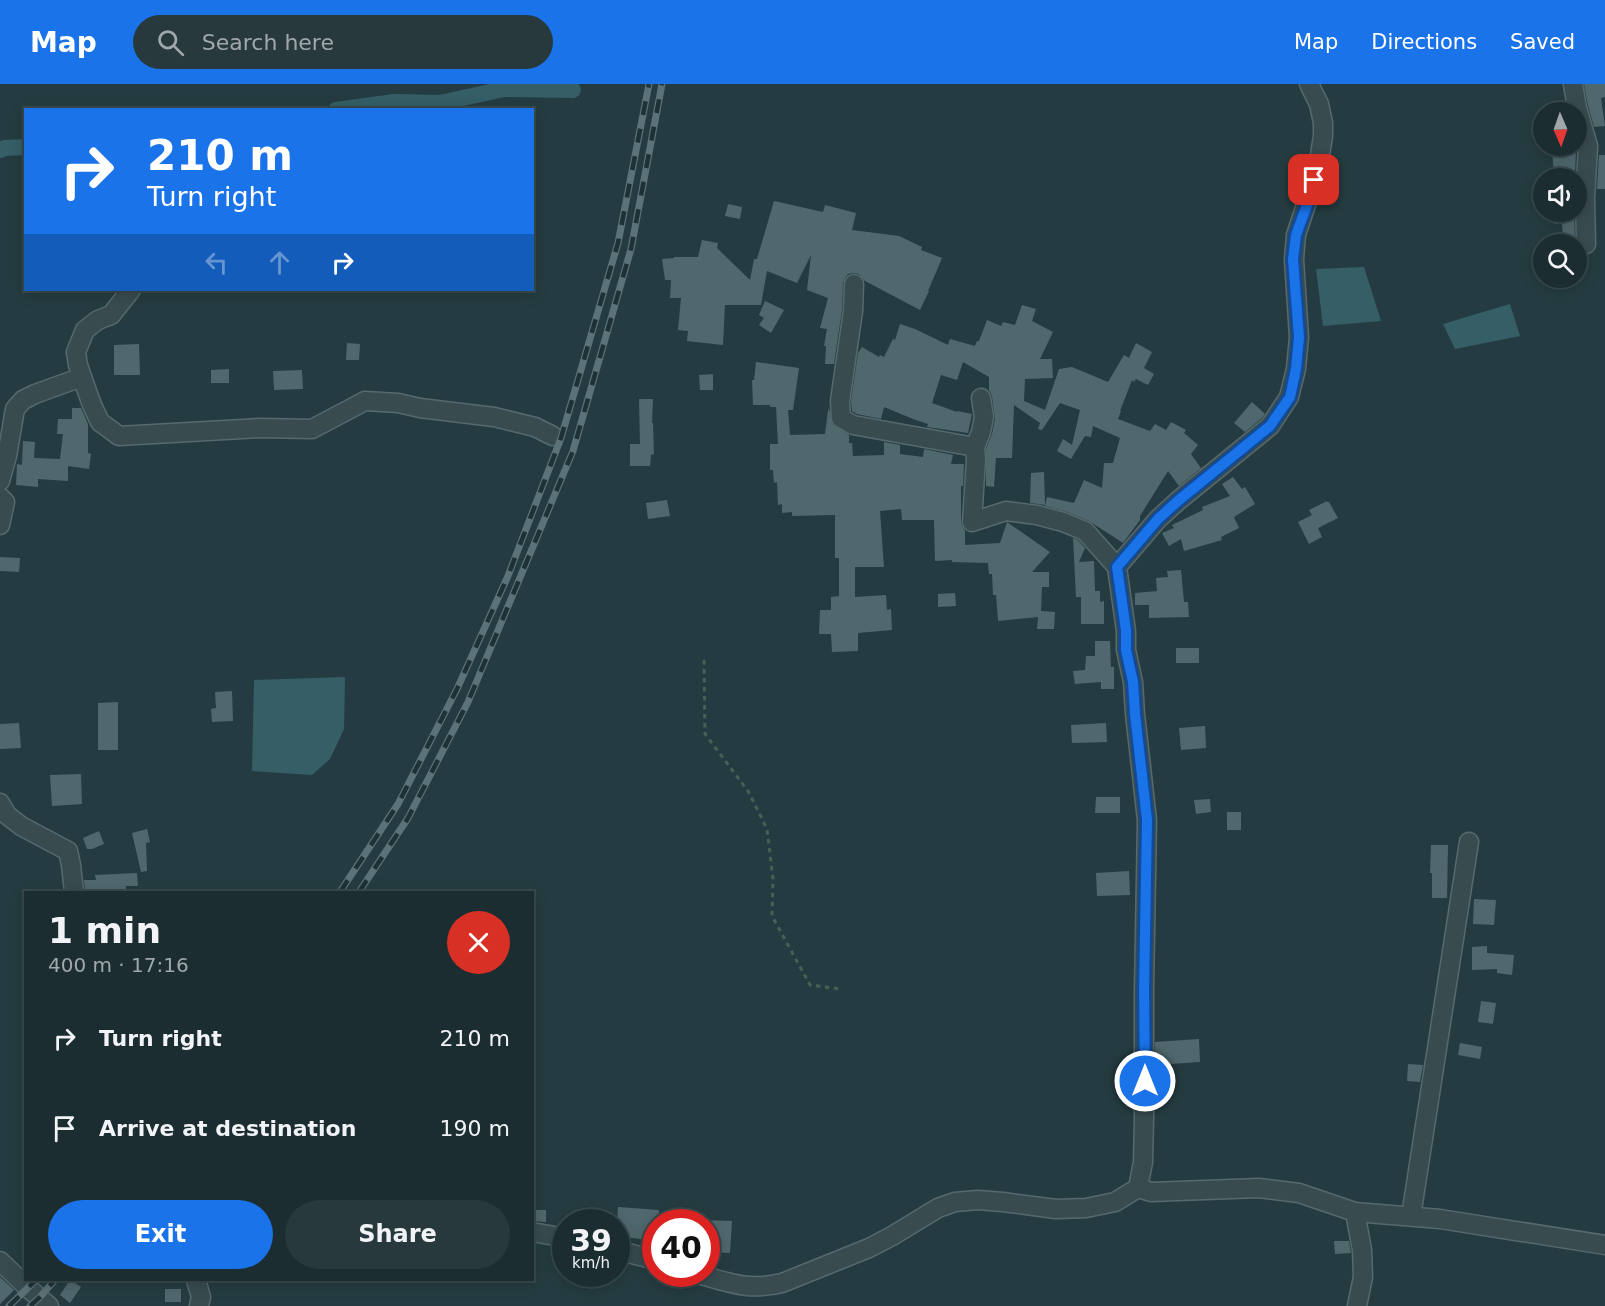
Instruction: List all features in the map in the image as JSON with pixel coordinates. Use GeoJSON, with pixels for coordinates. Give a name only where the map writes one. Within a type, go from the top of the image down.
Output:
{"type":"FeatureCollection","features":[{"type":"Feature","properties":{"kind":"street"},"geometry":{"type":"LineString","coordinates":[[1117,567],[1158,519],[1270,426],[1290,397],[1299,337],[1293,259],[1296,235],[1318,168],[1323,136],[1319,104],[1309,84]]}},
{"type":"Feature","properties":{"kind":"street"},"geometry":{"type":"LineString","coordinates":[[1572,84],[1577,108],[1596,147],[1585,199],[1586,234]]}},
{"type":"Feature","properties":{"kind":"street"},"geometry":{"type":"LineString","coordinates":[[854,284],[853,311],[840,401],[841,418],[853,425],[975,447]]}},
{"type":"Feature","properties":{"kind":"street"},"geometry":{"type":"LineString","coordinates":[[130,291],[111,315],[98,320],[85,330],[76,352],[82,377],[100,422],[119,436],[259,428],[312,429],[365,401],[398,403],[494,417],[535,427],[553,436]]}},
{"type":"Feature","properties":{"kind":"street"},"geometry":{"type":"LineString","coordinates":[[0,481],[15,409],[23,400],[35,394],[82,377]]}},
{"type":"Feature","properties":{"kind":"street"},"geometry":{"type":"LineString","coordinates":[[720,1280],[746,1287],[782,1283],[869,1248],[938,1208],[956,1202],[978,1200],[1056,1209],[1086,1208],[1115,1202],[1138,1188],[1143,1162],[1147,820],[1133,682],[1126,650],[1126,630],[1117,567],[1085,531],[1063,522],[1037,515],[1006,511],[972,522],[975,447],[984,417],[981,398]]}},
{"type":"Feature","properties":{"kind":"street"},"geometry":{"type":"LineString","coordinates":[[0,497],[5,502],[0,525]]}},
{"type":"Feature","properties":{"kind":"street"},"geometry":{"type":"LineString","coordinates":[[0,803],[7,815],[21,826],[68,851],[74,891]]}},
{"type":"Feature","properties":{"kind":"street"},"geometry":{"type":"LineString","coordinates":[[1411,1215],[1469,842]]}},
{"type":"Feature","properties":{"kind":"street"},"geometry":{"type":"LineString","coordinates":[[1138,1188],[1150,1192],[1259,1188],[1299,1193],[1355,1212],[1411,1215],[1605,1245]]}},
{"type":"Feature","properties":{"kind":"street"},"geometry":{"type":"LineString","coordinates":[[1355,1212],[1362,1250],[1363,1277],[1357,1306]]}},
{"type":"Feature","properties":{"kind":"street"},"geometry":{"type":"LineString","coordinates":[[534,1232],[552,1236]]}},
{"type":"Feature","properties":{"kind":"street"},"geometry":{"type":"LineString","coordinates":[[0,1261],[49,1306]]}},
{"type":"Feature","properties":{"kind":"street"},"geometry":{"type":"LineString","coordinates":[[196,1281],[201,1297],[200,1306]]}},
{"type":"Feature","properties":{"kind":"path"},"geometry":{"type":"LineString","coordinates":[[704,660],[705,735],[748,791],[767,829],[773,879],[772,916],[810,985],[841,988]]}},
{"type":"Feature","properties":{"kind":"water"},"geometry":{"type":"Polygon","coordinates":[[[1364,267],[1381,321],[1323,326],[1316,269],[1364,267]]]}},
{"type":"Feature","properties":{"kind":"water"},"geometry":{"type":"Polygon","coordinates":[[[1510,304],[1520,336],[1455,349],[1443,324],[1510,304]]]}},
{"type":"Feature","properties":{"kind":"water"},"geometry":{"type":"Polygon","coordinates":[[[345,677],[344,729],[330,759],[312,775],[252,771],[254,680],[345,677]]]}},
{"type":"Feature","properties":{"kind":"building"},"geometry":{"type":"Polygon","coordinates":[[[1584,84],[1605,84],[1605,97],[1601,98],[1605,126],[1594,127],[1584,84]]]}},
{"type":"Feature","properties":{"kind":"building"},"geometry":{"type":"Polygon","coordinates":[[[1599,155],[1605,155],[1605,189],[1597,189],[1599,155]]]}},
{"type":"Feature","properties":{"kind":"building"},"geometry":{"type":"Polygon","coordinates":[[[1553,156],[1576,156],[1575,168],[1553,168],[1553,156]]]}},
{"type":"Feature","properties":{"kind":"building"},"geometry":{"type":"Polygon","coordinates":[[[774,201],[823,212],[825,205],[856,213],[852,230],[899,236],[922,247],[921,250],[942,258],[920,310],[865,281],[859,274],[848,274],[843,283],[842,310],[834,364],[825,364],[826,346],[824,346],[827,329],[820,328],[828,298],[807,290],[811,255],[797,283],[767,271],[761,305],[725,305],[723,345],[687,341],[688,331],[678,330],[681,298],[670,298],[671,280],[665,280],[662,259],[698,257],[702,240],[718,243],[717,248],[750,280],[754,259],[757,259],[774,201]]]}},
{"type":"Feature","properties":{"kind":"building"},"geometry":{"type":"Polygon","coordinates":[[[728,204],[742,207],[740,219],[725,216],[728,204]]]}},
{"type":"Feature","properties":{"kind":"building"},"geometry":{"type":"Polygon","coordinates":[[[1554,222],[1574,222],[1575,234],[1563,234],[1562,224],[1554,224],[1554,222]]]}},
{"type":"Feature","properties":{"kind":"building"},"geometry":{"type":"Polygon","coordinates":[[[765,301],[784,310],[771,333],[759,325],[764,318],[759,315],[765,301]]]}},
{"type":"Feature","properties":{"kind":"building"},"geometry":{"type":"Polygon","coordinates":[[[1022,305],[1036,309],[1032,321],[1053,332],[1040,359],[1052,359],[1053,378],[1025,379],[1024,401],[1045,410],[1059,369],[1072,367],[1108,382],[1124,355],[1129,358],[1136,343],[1152,352],[1144,368],[1154,374],[1148,385],[1136,379],[1134,382],[1132,380],[1118,419],[1150,431],[1155,424],[1166,430],[1171,422],[1186,430],[1184,433],[1198,445],[1191,454],[1201,468],[1179,486],[1168,471],[1140,516],[1140,520],[1123,543],[1089,521],[1045,506],[1047,497],[1074,503],[1084,480],[1102,488],[1104,463],[1113,463],[1120,438],[1093,426],[1091,437],[1085,436],[1071,459],[1057,451],[1063,439],[1072,445],[1080,410],[1060,403],[1042,430],[1038,429],[1040,423],[1014,405],[1012,458],[996,458],[994,487],[986,486],[986,449],[995,419],[989,390],[989,377],[963,362],[957,380],[941,375],[932,403],[957,412],[972,414],[968,433],[927,427],[928,424],[884,407],[881,419],[852,411],[851,401],[858,353],[862,347],[879,357],[880,355],[884,357],[893,339],[895,340],[900,324],[948,345],[950,339],[975,346],[987,320],[1001,326],[1003,322],[1015,325],[1022,305]]]}},
{"type":"Feature","properties":{"kind":"building"},"geometry":{"type":"Polygon","coordinates":[[[347,343],[360,344],[359,360],[346,360],[347,343]]]}},
{"type":"Feature","properties":{"kind":"building"},"geometry":{"type":"Polygon","coordinates":[[[139,344],[140,375],[114,375],[114,345],[139,344]]]}},
{"type":"Feature","properties":{"kind":"building"},"geometry":{"type":"Polygon","coordinates":[[[756,362],[799,368],[793,410],[788,410],[790,435],[825,434],[829,408],[832,424],[849,435],[853,456],[884,455],[884,442],[900,445],[900,454],[923,457],[924,449],[953,455],[951,464],[964,464],[963,486],[961,486],[961,521],[965,531],[965,545],[1000,543],[1007,522],[1050,552],[1032,572],[1049,572],[1049,587],[1042,587],[1041,611],[1055,612],[1054,629],[1037,629],[1038,617],[998,621],[996,595],[993,595],[992,574],[989,574],[988,563],[935,561],[934,520],[902,520],[901,509],[880,511],[884,567],[855,567],[855,597],[886,595],[887,610],[891,609],[892,630],[858,633],[858,651],[832,652],[831,634],[819,634],[820,610],[831,610],[831,597],[839,596],[839,558],[835,558],[835,515],[792,516],[792,512],[782,513],[782,504],[778,505],[777,482],[774,483],[773,470],[770,470],[770,444],[778,444],[776,407],[753,405],[752,380],[754,380],[756,362]]]}},
{"type":"Feature","properties":{"kind":"building"},"geometry":{"type":"Polygon","coordinates":[[[229,369],[229,383],[211,383],[211,370],[229,369]]]}},
{"type":"Feature","properties":{"kind":"building"},"geometry":{"type":"Polygon","coordinates":[[[302,370],[303,389],[274,390],[273,371],[302,370]]]}},
{"type":"Feature","properties":{"kind":"building"},"geometry":{"type":"Polygon","coordinates":[[[713,374],[713,390],[700,390],[699,375],[713,374]]]}},
{"type":"Feature","properties":{"kind":"building"},"geometry":{"type":"Polygon","coordinates":[[[639,399],[653,399],[654,454],[651,455],[650,466],[630,466],[630,444],[640,444],[639,399]]]}},
{"type":"Feature","properties":{"kind":"building"},"geometry":{"type":"Polygon","coordinates":[[[1252,402],[1265,414],[1245,432],[1234,423],[1252,402]]]}},
{"type":"Feature","properties":{"kind":"building"},"geometry":{"type":"Polygon","coordinates":[[[72,408],[81,408],[88,424],[88,453],[91,454],[89,469],[68,466],[68,481],[38,479],[38,487],[16,485],[17,464],[22,465],[23,441],[35,442],[34,458],[60,459],[63,434],[57,434],[58,419],[72,419],[72,408]]]}},
{"type":"Feature","properties":{"kind":"building"},"geometry":{"type":"Polygon","coordinates":[[[1044,472],[1045,505],[1030,503],[1031,473],[1044,472]]]}},
{"type":"Feature","properties":{"kind":"building"},"geometry":{"type":"Polygon","coordinates":[[[1233,477],[1242,489],[1245,487],[1255,504],[1234,517],[1239,528],[1221,537],[1222,540],[1184,551],[1181,539],[1169,546],[1162,533],[1174,528],[1172,525],[1203,510],[1202,507],[1230,496],[1222,484],[1233,477]]]}},
{"type":"Feature","properties":{"kind":"building"},"geometry":{"type":"Polygon","coordinates":[[[667,500],[670,516],[648,519],[646,503],[667,500]]]}},
{"type":"Feature","properties":{"kind":"building"},"geometry":{"type":"Polygon","coordinates":[[[1327,501],[1338,518],[1318,528],[1322,537],[1309,544],[1298,522],[1312,515],[1309,510],[1327,501]]]}},
{"type":"Feature","properties":{"kind":"building"},"geometry":{"type":"Polygon","coordinates":[[[1073,538],[1085,548],[1079,562],[1094,561],[1095,591],[1100,591],[1100,602],[1104,601],[1104,624],[1081,624],[1081,597],[1076,597],[1073,538]]]}},
{"type":"Feature","properties":{"kind":"building"},"geometry":{"type":"Polygon","coordinates":[[[0,557],[20,558],[19,572],[0,571],[0,557]]]}},
{"type":"Feature","properties":{"kind":"building"},"geometry":{"type":"Polygon","coordinates":[[[1181,570],[1184,602],[1188,602],[1189,617],[1149,618],[1149,605],[1135,605],[1135,593],[1157,591],[1156,578],[1168,577],[1167,571],[1181,570]]]}},
{"type":"Feature","properties":{"kind":"building"},"geometry":{"type":"Polygon","coordinates":[[[955,593],[956,606],[938,607],[938,594],[955,593]]]}},
{"type":"Feature","properties":{"kind":"building"},"geometry":{"type":"Polygon","coordinates":[[[1095,641],[1110,641],[1111,667],[1114,667],[1114,689],[1101,689],[1101,682],[1075,684],[1073,671],[1085,670],[1086,656],[1095,656],[1095,641]]]}},
{"type":"Feature","properties":{"kind":"building"},"geometry":{"type":"Polygon","coordinates":[[[1176,648],[1199,648],[1199,663],[1176,663],[1176,648]]]}},
{"type":"Feature","properties":{"kind":"building"},"geometry":{"type":"Polygon","coordinates":[[[232,691],[233,721],[212,722],[211,709],[216,708],[215,692],[232,691]]]}},
{"type":"Feature","properties":{"kind":"building"},"geometry":{"type":"Polygon","coordinates":[[[118,702],[118,750],[98,750],[98,703],[118,702]]]}},
{"type":"Feature","properties":{"kind":"building"},"geometry":{"type":"Polygon","coordinates":[[[19,723],[21,748],[0,749],[0,724],[19,723]]]}},
{"type":"Feature","properties":{"kind":"building"},"geometry":{"type":"Polygon","coordinates":[[[1106,723],[1107,742],[1072,743],[1071,725],[1106,723]]]}},
{"type":"Feature","properties":{"kind":"building"},"geometry":{"type":"Polygon","coordinates":[[[1205,726],[1206,748],[1181,750],[1179,728],[1205,726]]]}},
{"type":"Feature","properties":{"kind":"building"},"geometry":{"type":"Polygon","coordinates":[[[81,774],[82,804],[52,806],[50,775],[81,774]]]}},
{"type":"Feature","properties":{"kind":"building"},"geometry":{"type":"Polygon","coordinates":[[[1096,797],[1120,797],[1120,813],[1095,813],[1096,797]]]}},
{"type":"Feature","properties":{"kind":"building"},"geometry":{"type":"Polygon","coordinates":[[[1210,799],[1211,812],[1196,814],[1194,800],[1210,799]]]}},
{"type":"Feature","properties":{"kind":"building"},"geometry":{"type":"Polygon","coordinates":[[[1227,812],[1241,812],[1241,830],[1227,830],[1227,812]]]}},
{"type":"Feature","properties":{"kind":"building"},"geometry":{"type":"Polygon","coordinates":[[[147,829],[150,842],[146,843],[147,871],[141,872],[132,833],[147,829]]]}},
{"type":"Feature","properties":{"kind":"building"},"geometry":{"type":"Polygon","coordinates":[[[99,831],[104,844],[87,849],[83,838],[99,831]]]}},
{"type":"Feature","properties":{"kind":"building"},"geometry":{"type":"Polygon","coordinates":[[[1431,845],[1448,845],[1447,898],[1432,898],[1431,845]]]}},
{"type":"Feature","properties":{"kind":"building"},"geometry":{"type":"Polygon","coordinates":[[[1129,871],[1130,895],[1097,896],[1096,873],[1129,871]]]}},
{"type":"Feature","properties":{"kind":"building"},"geometry":{"type":"Polygon","coordinates":[[[137,873],[138,886],[126,886],[126,891],[85,891],[84,880],[96,880],[95,875],[137,873]]]}},
{"type":"Feature","properties":{"kind":"building"},"geometry":{"type":"Polygon","coordinates":[[[1474,899],[1496,900],[1494,925],[1473,924],[1474,899]]]}},
{"type":"Feature","properties":{"kind":"building"},"geometry":{"type":"Polygon","coordinates":[[[1487,946],[1487,953],[1514,955],[1512,975],[1497,973],[1497,969],[1472,970],[1472,947],[1487,946]]]}},
{"type":"Feature","properties":{"kind":"building"},"geometry":{"type":"Polygon","coordinates":[[[1481,1001],[1496,1003],[1493,1024],[1478,1022],[1481,1001]]]}},
{"type":"Feature","properties":{"kind":"building"},"geometry":{"type":"Polygon","coordinates":[[[1199,1039],[1200,1062],[1155,1065],[1155,1042],[1199,1039]]]}},
{"type":"Feature","properties":{"kind":"building"},"geometry":{"type":"Polygon","coordinates":[[[1460,1043],[1482,1047],[1480,1059],[1458,1055],[1460,1043]]]}},
{"type":"Feature","properties":{"kind":"building"},"geometry":{"type":"Polygon","coordinates":[[[1408,1064],[1423,1065],[1420,1082],[1407,1081],[1408,1064]]]}},
{"type":"Feature","properties":{"kind":"building"},"geometry":{"type":"Polygon","coordinates":[[[618,1207],[645,1209],[642,1209],[642,1239],[630,1238],[630,1209],[618,1209],[618,1207]]]}},
{"type":"Feature","properties":{"kind":"building"},"geometry":{"type":"Polygon","coordinates":[[[534,1210],[546,1210],[546,1222],[534,1221],[534,1210]]]}},
{"type":"Feature","properties":{"kind":"building"},"geometry":{"type":"Polygon","coordinates":[[[720,1221],[732,1221],[730,1253],[720,1253],[720,1221]]]}},
{"type":"Feature","properties":{"kind":"building"},"geometry":{"type":"Polygon","coordinates":[[[1334,1241],[1349,1241],[1351,1253],[1335,1254],[1334,1241]]]}},
{"type":"Feature","properties":{"kind":"building"},"geometry":{"type":"Polygon","coordinates":[[[0,1277],[14,1290],[0,1304],[0,1277]]]}},
{"type":"Feature","properties":{"kind":"building"},"geometry":{"type":"Polygon","coordinates":[[[69,1281],[81,1287],[70,1303],[60,1295],[69,1281]]]}},
{"type":"Feature","properties":{"kind":"building"},"geometry":{"type":"Polygon","coordinates":[[[165,1289],[181,1289],[181,1302],[165,1302],[165,1289]]]}},
{"type":"Feature","properties":{"kind":"waterway"},"geometry":{"type":"LineString","coordinates":[[350,108],[394,102],[440,103],[504,89],[573,90]]}},
{"type":"Feature","properties":{"kind":"waterway"},"geometry":{"type":"LineString","coordinates":[[0,150],[24,147]]}},
{"type":"Feature","properties":{"kind":"railway"},"geometry":{"type":"LineString","coordinates":[[341,891],[398,804],[457,689],[508,576],[561,438],[618,243],[649,84]]}},
{"type":"Feature","properties":{"kind":"railway"},"geometry":{"type":"LineString","coordinates":[[360,891],[408,818],[468,702],[573,451],[631,249],[662,84]]}},
{"type":"Feature","properties":{"kind":"railway"},"geometry":{"type":"LineString","coordinates":[[9,1306],[35,1281]]}},
{"type":"Feature","properties":{"kind":"railway"},"geometry":{"type":"LineString","coordinates":[[30,1306],[54,1281]]}},
{"type":"Feature","properties":{"kind":"route"},"geometry":{"type":"LineString","coordinates":[[1145,1081],[1147,820],[1133,682],[1126,650],[1126,630],[1117,567],[1158,519],[1270,426],[1290,397],[1299,337],[1293,259],[1298,225],[1311,194],[1314,180]]}}]}
